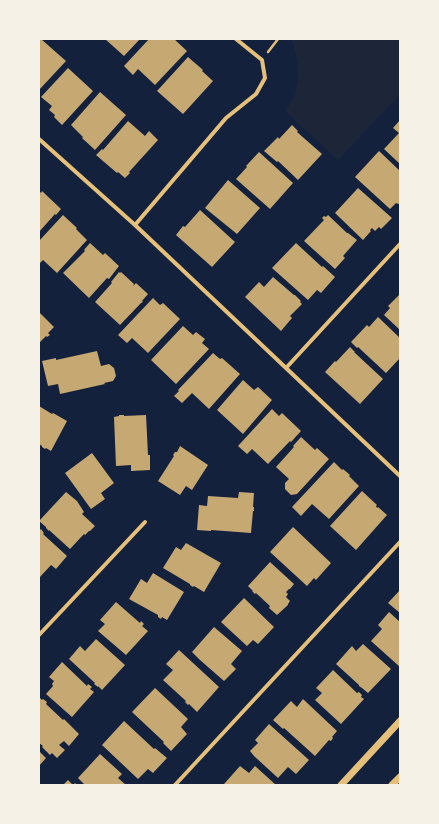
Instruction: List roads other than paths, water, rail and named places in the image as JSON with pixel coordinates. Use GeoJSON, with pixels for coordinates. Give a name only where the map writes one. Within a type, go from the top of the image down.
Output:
{"type":"FeatureCollection","features":[{"type":"Feature","properties":{"kind":"street"},"geometry":{"type":"LineString","coordinates":[[134,225],[226,118],[256,94],[265,78],[262,60],[236,39]]}},
{"type":"Feature","properties":{"kind":"street"},"geometry":{"type":"LineString","coordinates":[[39,139],[134,225],[400,476]]}},
{"type":"Feature","properties":{"kind":"street"},"geometry":{"type":"LineString","coordinates":[[286,368],[400,244]]}},
{"type":"Feature","properties":{"kind":"street"},"geometry":{"type":"LineString","coordinates":[[39,635],[144,522]]}},
{"type":"Feature","properties":{"kind":"street"},"geometry":{"type":"LineString","coordinates":[[175,785],[400,542]]}},
{"type":"Feature","properties":{"kind":"street"},"geometry":{"type":"LineString","coordinates":[[342,785],[400,721]]}},
{"type":"Feature","properties":{"kind":"street"},"geometry":{"type":"LineString","coordinates":[[392,785],[400,777]]}}]}
